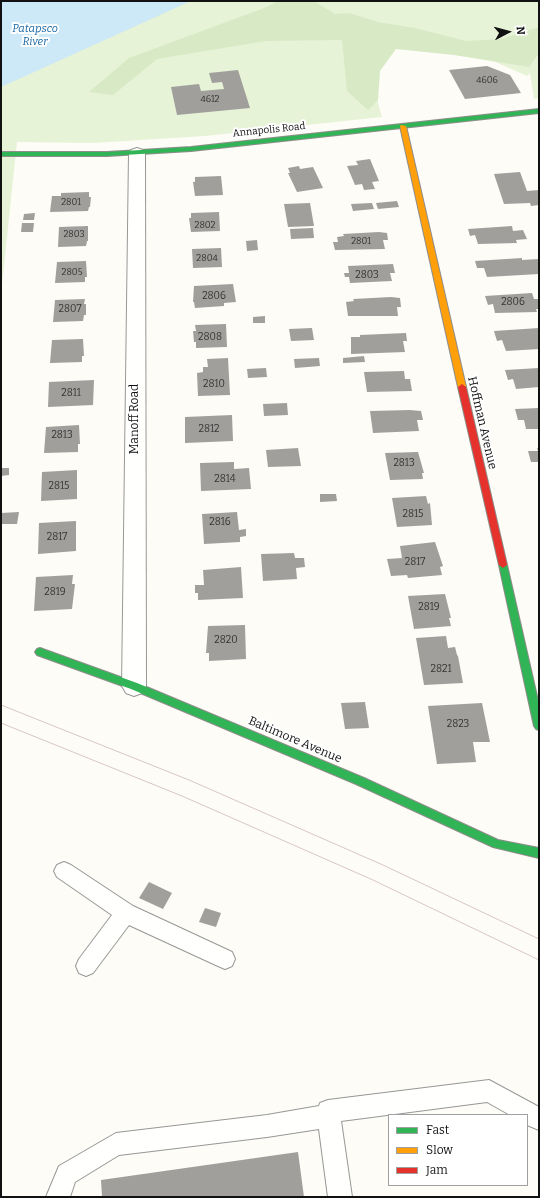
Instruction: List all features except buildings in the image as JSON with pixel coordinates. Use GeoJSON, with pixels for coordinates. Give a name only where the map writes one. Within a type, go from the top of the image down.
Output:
{"type":"FeatureCollection","features":[{"type":"Feature","properties":{"kind":"street","name":"Annapolis Road"},"geometry":{"type":"LineString","coordinates":[[1,154],[137,153],[191,149],[539,111]]}},
{"type":"Feature","properties":{"kind":"street","name":"Hoffman Avenue"},"geometry":{"type":"LineString","coordinates":[[403,126],[539,726]]}},
{"type":"Feature","properties":{"kind":"street","name":"Manoff Road"},"geometry":{"type":"LineString","coordinates":[[134,686],[137,153]]}},
{"type":"Feature","properties":{"kind":"street","name":"Baltimore Avenue"},"geometry":{"type":"LineString","coordinates":[[40,652],[134,686],[360,781],[497,844],[539,853]]}},
{"type":"Feature","properties":{"kind":"lane"},"geometry":{"type":"LineString","coordinates":[[64,871],[126,913],[225,959]]}},
{"type":"Feature","properties":{"kind":"lane"},"geometry":{"type":"LineString","coordinates":[[86,966],[126,913]]}},
{"type":"Feature","properties":{"kind":"lane"},"geometry":{"type":"LineString","coordinates":[[340,1197],[328,1111],[489,1092],[539,1119]]}},
{"type":"Feature","properties":{"kind":"lane"},"geometry":{"type":"LineString","coordinates":[[58,1197],[67,1174],[116,1144],[267,1126],[329,1116]]}},
{"type":"Feature","properties":{"kind":"green space"},"geometry":{"type":"Polygon","coordinates":[[[1,1],[539,1],[539,98],[534,99],[530,73],[527,76],[423,30],[379,22],[353,15],[382,117],[205,136],[93,143],[17,142],[1,294],[1,1]]]}},
{"type":"Feature","properties":{"kind":"green space"},"geometry":{"type":"Polygon","coordinates":[[[278,1],[314,1],[335,14],[349,13],[379,22],[415,28],[466,41],[501,39],[539,27],[539,53],[529,67],[454,55],[396,49],[380,71],[378,100],[368,110],[347,91],[342,40],[266,41],[157,59],[113,95],[89,92],[129,58],[264,8],[278,1]]]}},
{"type":"Feature","properties":{"kind":"water","name":"Patapsco River"},"geometry":{"type":"Polygon","coordinates":[[[1,1],[191,1],[1,87],[1,1]]]}},
{"type":"Feature","properties":{"kind":"tram line"},"geometry":{"type":"LineString","coordinates":[[1,705],[189,780],[383,865],[539,939]]}},
{"type":"Feature","properties":{"kind":"tram line"},"geometry":{"type":"LineString","coordinates":[[1,723],[182,796],[373,880],[539,960]]}},
{"type":"Feature","properties":{"kind":"traffic: fast"},"geometry":{"type":"LineString","coordinates":[[1,154],[107,154],[191,149],[539,111]]}},
{"type":"Feature","properties":{"kind":"traffic: fast"},"geometry":{"type":"LineString","coordinates":[[503,565],[539,726]]}},
{"type":"Feature","properties":{"kind":"traffic: fast"},"geometry":{"type":"LineString","coordinates":[[40,652],[134,686],[360,781],[497,844],[539,853]]}},
{"type":"Feature","properties":{"kind":"traffic: slow"},"geometry":{"type":"LineString","coordinates":[[403,126],[462,387]]}},
{"type":"Feature","properties":{"kind":"traffic: jam"},"geometry":{"type":"LineString","coordinates":[[462,387],[503,565]]}}]}
